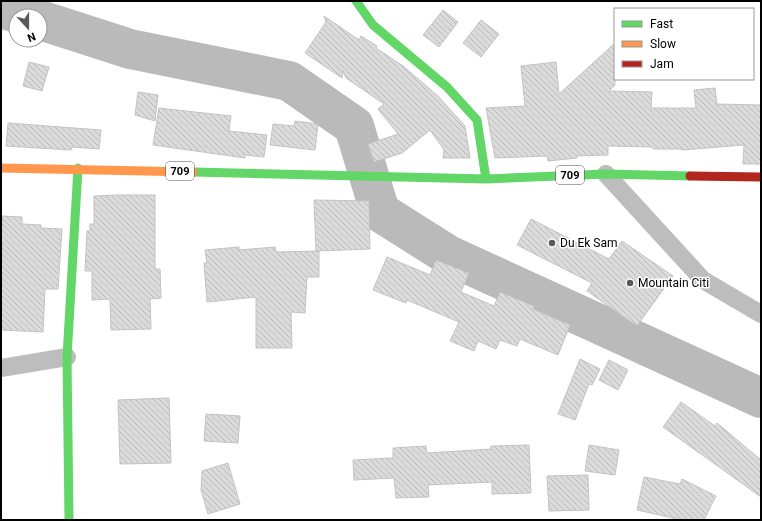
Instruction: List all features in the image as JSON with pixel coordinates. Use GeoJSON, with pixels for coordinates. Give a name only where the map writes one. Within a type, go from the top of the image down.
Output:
{"type":"FeatureCollection","features":[{"type":"Feature","properties":{"kind":"main road"},"geometry":{"type":"LineString","coordinates":[[356,1],[373,25],[447,87],[478,120],[486,179]]}},
{"type":"Feature","properties":{"kind":"main road","name":"709"},"geometry":{"type":"LineString","coordinates":[[1,168],[78,168],[486,179],[606,174],[761,177]]}},
{"type":"Feature","properties":{"kind":"main road"},"geometry":{"type":"LineString","coordinates":[[69,520],[67,357],[78,168]]}},
{"type":"Feature","properties":{"kind":"street"},"geometry":{"type":"LineString","coordinates":[[606,174],[703,280],[761,314]]}},
{"type":"Feature","properties":{"kind":"street"},"geometry":{"type":"LineString","coordinates":[[1,368],[67,357]]}},
{"type":"Feature","properties":{"kind":"building"},"geometry":{"type":"Polygon","coordinates":[[[443,10],[458,22],[439,47],[423,35],[443,10]]]}},
{"type":"Feature","properties":{"kind":"building"},"geometry":{"type":"Polygon","coordinates":[[[324,16],[359,40],[361,36],[377,46],[376,48],[403,66],[438,96],[465,126],[470,158],[443,158],[444,150],[430,130],[402,153],[374,162],[368,144],[398,134],[378,109],[384,104],[346,78],[343,71],[342,78],[305,53],[326,22],[324,16]]]}},
{"type":"Feature","properties":{"kind":"building"},"geometry":{"type":"Polygon","coordinates":[[[481,20],[499,34],[481,57],[463,43],[481,20]]]}},
{"type":"Feature","properties":{"kind":"building"},"geometry":{"type":"Polygon","coordinates":[[[614,44],[615,85],[609,91],[652,92],[651,108],[696,108],[694,90],[715,88],[717,104],[761,105],[761,164],[743,164],[744,145],[682,150],[653,149],[653,147],[608,146],[608,155],[577,156],[577,158],[548,161],[547,156],[495,158],[486,108],[525,106],[521,66],[556,62],[559,94],[614,44]]]}},
{"type":"Feature","properties":{"kind":"building"},"geometry":{"type":"Polygon","coordinates":[[[29,62],[49,67],[42,91],[23,86],[29,62]]]}},
{"type":"Feature","properties":{"kind":"building"},"geometry":{"type":"Polygon","coordinates":[[[138,92],[158,95],[155,121],[135,115],[138,92]]]}},
{"type":"Feature","properties":{"kind":"building"},"geometry":{"type":"Polygon","coordinates":[[[159,108],[231,116],[229,131],[267,135],[264,157],[245,155],[245,158],[153,145],[159,108]]]}},
{"type":"Feature","properties":{"kind":"building"},"geometry":{"type":"Polygon","coordinates":[[[295,121],[318,124],[315,150],[270,145],[273,124],[294,126],[295,121]]]}},
{"type":"Feature","properties":{"kind":"building"},"geometry":{"type":"Polygon","coordinates":[[[8,123],[101,130],[99,149],[72,147],[71,150],[6,146],[8,123]]]}},
{"type":"Feature","properties":{"kind":"building"},"geometry":{"type":"Polygon","coordinates":[[[155,195],[155,269],[160,269],[161,298],[150,299],[151,329],[111,330],[110,299],[92,300],[92,271],[85,271],[87,231],[90,231],[90,224],[94,224],[94,196],[155,195]]]}},
{"type":"Feature","properties":{"kind":"building"},"geometry":{"type":"Polygon","coordinates":[[[314,200],[369,201],[370,249],[316,251],[314,200]]]}},
{"type":"Feature","properties":{"kind":"building"},"geometry":{"type":"Polygon","coordinates":[[[2,216],[22,217],[22,224],[41,225],[41,228],[62,229],[58,289],[45,289],[43,332],[1,330],[2,216]]]}},
{"type":"Feature","properties":{"kind":"building"},"geometry":{"type":"Polygon","coordinates":[[[531,219],[609,259],[622,241],[673,276],[637,326],[587,291],[592,283],[517,245],[531,219]]]}},
{"type":"Feature","properties":{"kind":"building"},"geometry":{"type":"Polygon","coordinates":[[[239,247],[239,250],[275,247],[276,252],[319,251],[319,277],[307,277],[305,313],[291,312],[292,348],[256,348],[256,297],[207,302],[204,263],[207,263],[205,250],[239,247]]]}},
{"type":"Feature","properties":{"kind":"building"},"geometry":{"type":"Polygon","coordinates":[[[387,257],[430,275],[436,260],[469,273],[461,292],[494,306],[500,292],[534,306],[533,309],[570,325],[558,355],[520,339],[517,346],[500,340],[496,349],[478,341],[474,351],[450,341],[459,322],[407,300],[406,303],[373,290],[387,257]]]}},
{"type":"Feature","properties":{"kind":"building"},"geometry":{"type":"Polygon","coordinates":[[[580,359],[600,369],[592,385],[589,384],[575,420],[558,414],[580,359]]]}},
{"type":"Feature","properties":{"kind":"building"},"geometry":{"type":"Polygon","coordinates":[[[609,360],[628,370],[618,390],[599,380],[609,360]]]}},
{"type":"Feature","properties":{"kind":"building"},"geometry":{"type":"Polygon","coordinates":[[[169,398],[171,463],[120,464],[118,400],[169,398]]]}},
{"type":"Feature","properties":{"kind":"building"},"geometry":{"type":"Polygon","coordinates":[[[681,402],[715,426],[717,423],[761,460],[761,497],[663,427],[681,402]]]}},
{"type":"Feature","properties":{"kind":"building"},"geometry":{"type":"Polygon","coordinates":[[[206,414],[240,416],[238,443],[204,441],[206,414]]]}},
{"type":"Feature","properties":{"kind":"building"},"geometry":{"type":"Polygon","coordinates":[[[529,445],[531,493],[492,494],[492,482],[428,485],[429,497],[396,498],[394,478],[354,480],[353,460],[393,458],[393,448],[426,446],[427,453],[491,449],[491,446],[529,445]]]}},
{"type":"Feature","properties":{"kind":"building"},"geometry":{"type":"Polygon","coordinates":[[[589,445],[619,450],[615,475],[585,471],[589,445]]]}},
{"type":"Feature","properties":{"kind":"building"},"geometry":{"type":"Polygon","coordinates":[[[228,463],[240,504],[208,514],[201,490],[202,471],[228,463]]]}},
{"type":"Feature","properties":{"kind":"building"},"geometry":{"type":"Polygon","coordinates":[[[588,475],[589,510],[549,511],[547,476],[588,475]]]}},
{"type":"Feature","properties":{"kind":"building"},"geometry":{"type":"Polygon","coordinates":[[[644,477],[680,484],[682,479],[716,496],[704,520],[682,520],[637,510],[644,477]]]}},
{"type":"Feature","properties":{"kind":"waterway"},"geometry":{"type":"LineString","coordinates":[[1,8],[8,10]]}},
{"type":"Feature","properties":{"kind":"waterway"},"geometry":{"type":"LineString","coordinates":[[48,23],[130,49],[289,81],[354,126],[380,212],[448,255],[761,398]]}},
{"type":"Feature","properties":{"kind":"traffic: fast"},"geometry":{"type":"LineString","coordinates":[[356,1],[373,25],[447,87],[477,120],[486,179]]}},
{"type":"Feature","properties":{"kind":"traffic: fast"},"geometry":{"type":"LineString","coordinates":[[69,520],[67,357],[78,168]]}},
{"type":"Feature","properties":{"kind":"traffic: fast"},"geometry":{"type":"LineString","coordinates":[[193,172],[486,179],[606,174],[690,176]]}},
{"type":"Feature","properties":{"kind":"traffic: slow"},"geometry":{"type":"LineString","coordinates":[[1,168],[193,172]]}},
{"type":"Feature","properties":{"kind":"traffic: jam"},"geometry":{"type":"LineString","coordinates":[[690,176],[761,177]]}},
{"type":"Feature","properties":{"kind":"place","name":"Du Ek Sam"},"geometry":{"type":"Point","coordinates":[552,243]}},
{"type":"Feature","properties":{"kind":"place","name":"Mountain Citi"},"geometry":{"type":"Point","coordinates":[630,283]}}]}
